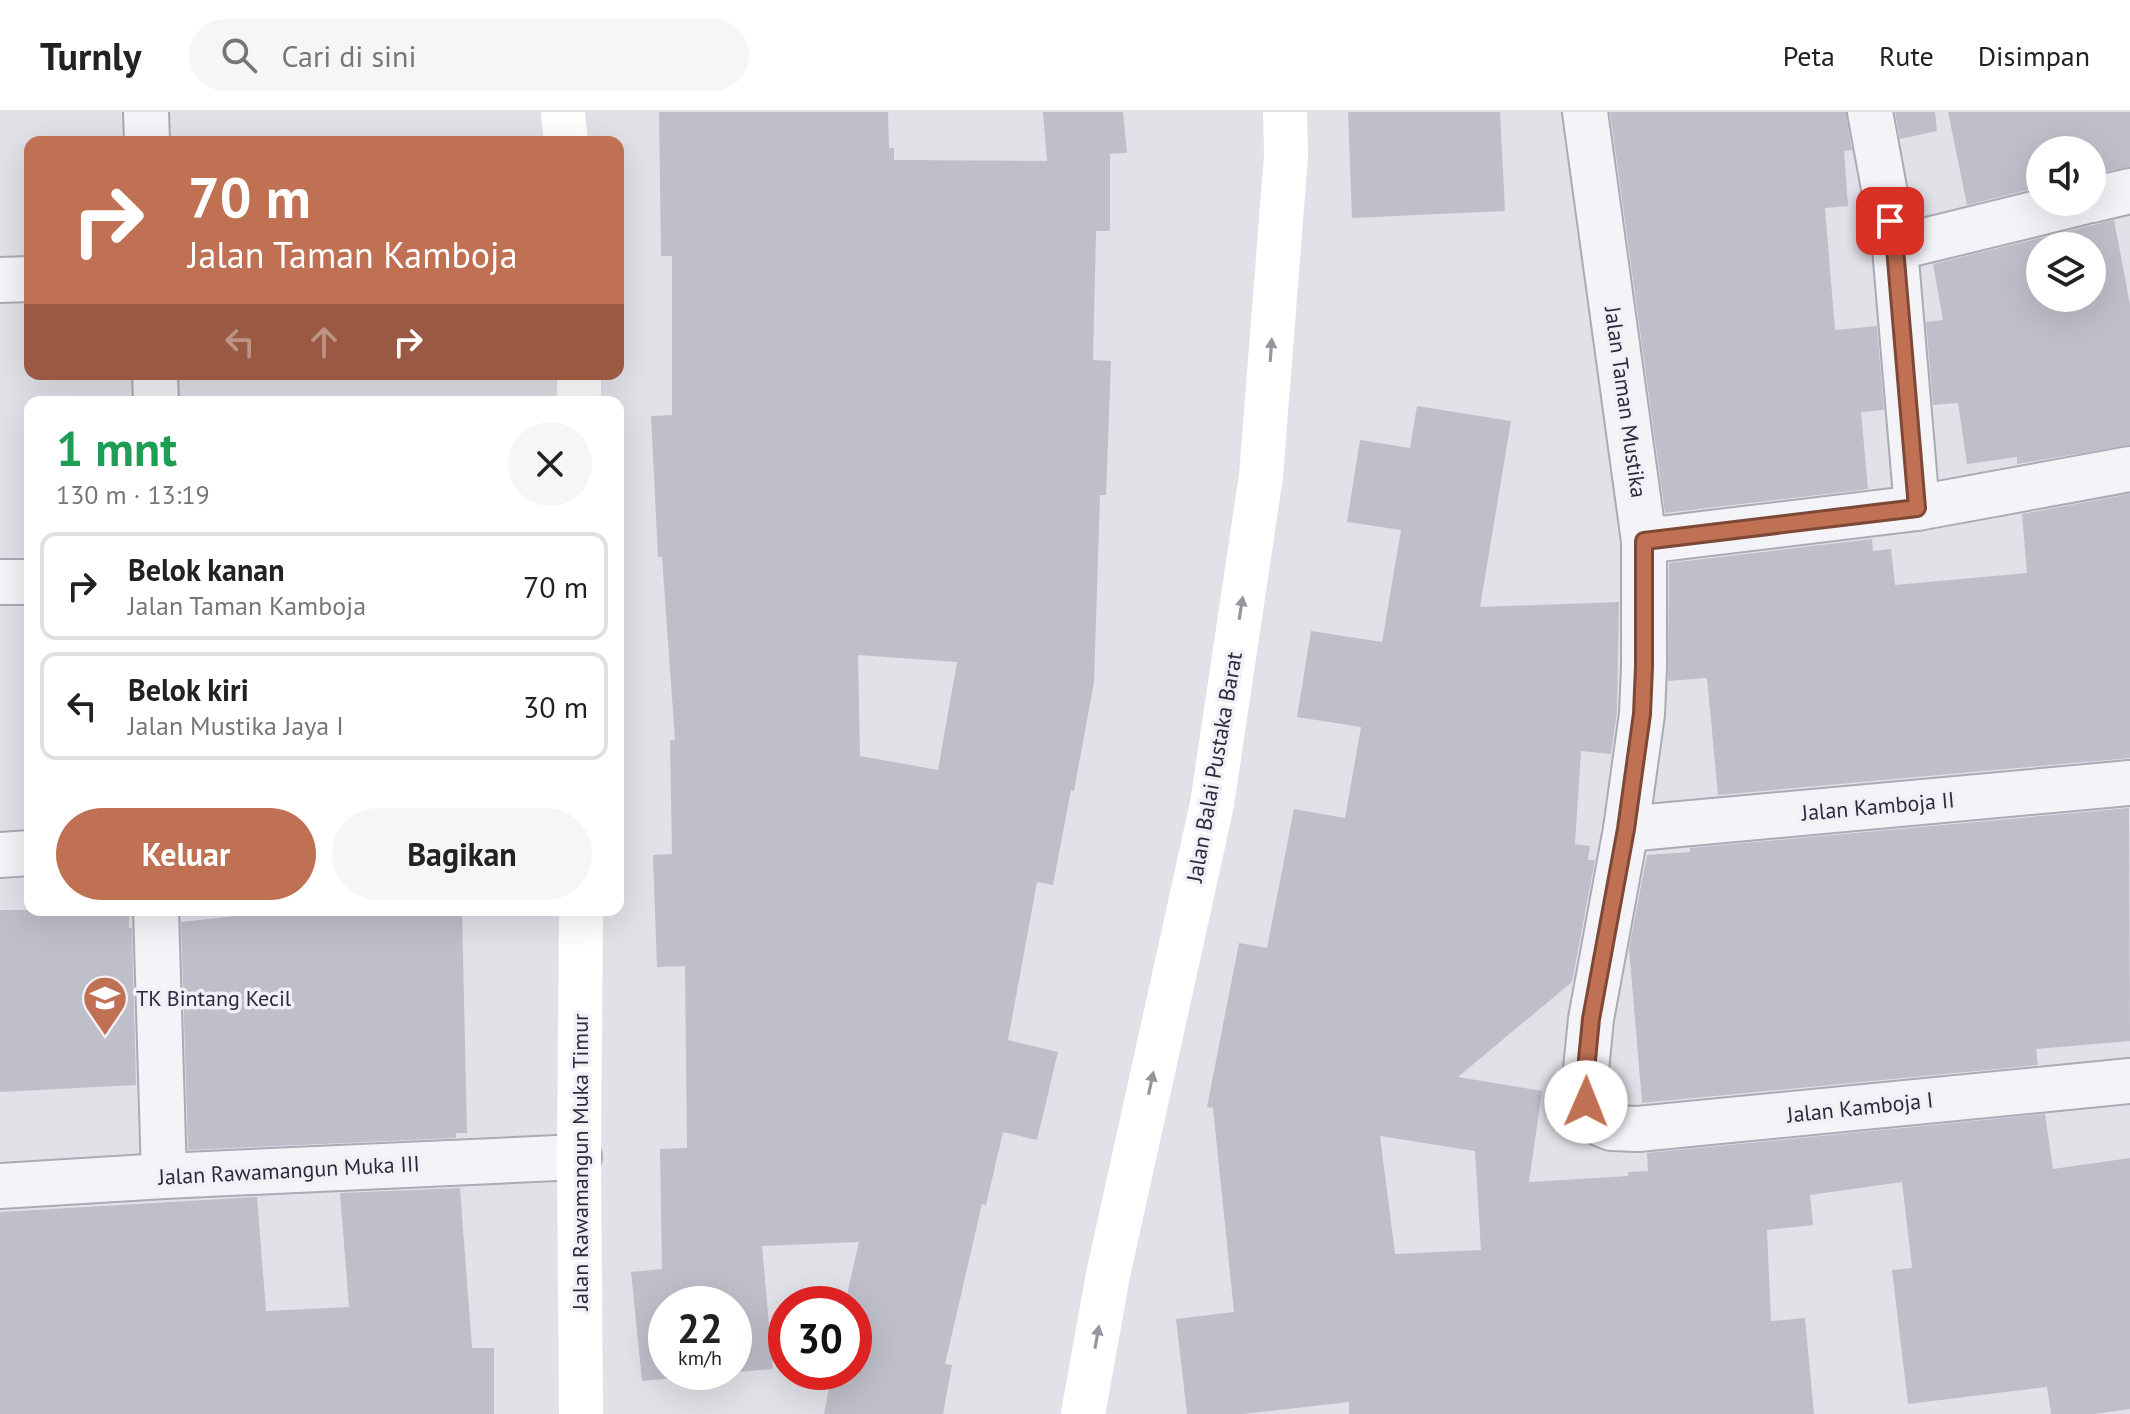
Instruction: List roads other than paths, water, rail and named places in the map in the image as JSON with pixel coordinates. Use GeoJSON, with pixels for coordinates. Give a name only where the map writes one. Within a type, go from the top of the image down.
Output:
{"type":"FeatureCollection","features":[{"type":"Feature","properties":{"kind":"street"},"geometry":{"type":"LineString","coordinates":[[146,112],[147,136]]}},
{"type":"Feature","properties":{"kind":"street"},"geometry":{"type":"LineString","coordinates":[[563,112],[565,136]]}},
{"type":"Feature","properties":{"kind":"street","name":"Jalan Balai Pustaka Barat"},"geometry":{"type":"LineString","coordinates":[[1083,1414],[1108,1275],[1212,804],[1261,476],[1286,156],[1285,112]]}},
{"type":"Feature","properties":{"kind":"street","name":"Jalan Taman Mustika"},"geometry":{"type":"LineString","coordinates":[[1585,112],[1644,541],[1642,714],[1626,829],[1591,1019],[1585,1080],[1586,1102],[1592,1120]]}},
{"type":"Feature","properties":{"kind":"street"},"geometry":{"type":"LineString","coordinates":[[1870,112],[1895,248],[1917,508]]}},
{"type":"Feature","properties":{"kind":"street"},"geometry":{"type":"LineString","coordinates":[[2106,197],[2130,191]]}},
{"type":"Feature","properties":{"kind":"street"},"geometry":{"type":"LineString","coordinates":[[1895,248],[2026,216]]}},
{"type":"Feature","properties":{"kind":"street"},"geometry":{"type":"LineString","coordinates":[[0,280],[24,279]]}},
{"type":"Feature","properties":{"kind":"street"},"geometry":{"type":"LineString","coordinates":[[1644,541],[1917,508],[2130,469]]}},
{"type":"Feature","properties":{"kind":"street"},"geometry":{"type":"LineString","coordinates":[[0,582],[24,582]]}},
{"type":"Feature","properties":{"kind":"street","name":"Jalan Kamboja II"},"geometry":{"type":"LineString","coordinates":[[1626,829],[2130,783]]}},
{"type":"Feature","properties":{"kind":"street"},"geometry":{"type":"LineString","coordinates":[[0,855],[24,853]]}},
{"type":"Feature","properties":{"kind":"street"},"geometry":{"type":"LineString","coordinates":[[156,916],[164,1176]]}},
{"type":"Feature","properties":{"kind":"street","name":"Jalan Rawamangun Muka Timur"},"geometry":{"type":"LineString","coordinates":[[581,916],[581,1414]]}},
{"type":"Feature","properties":{"kind":"street","name":"Jalan Kamboja I"},"geometry":{"type":"LineString","coordinates":[[1592,1120],[1611,1128],[1638,1129],[2130,1081]]}},
{"type":"Feature","properties":{"kind":"street","name":"Jalan Rawamangun Muka III"},"geometry":{"type":"LineString","coordinates":[[0,1186],[579,1157]]}},
{"type":"Feature","properties":{"kind":"place","name":"TK Bintang Kecil"},"geometry":{"type":"Point","coordinates":[105,1037]}}]}
